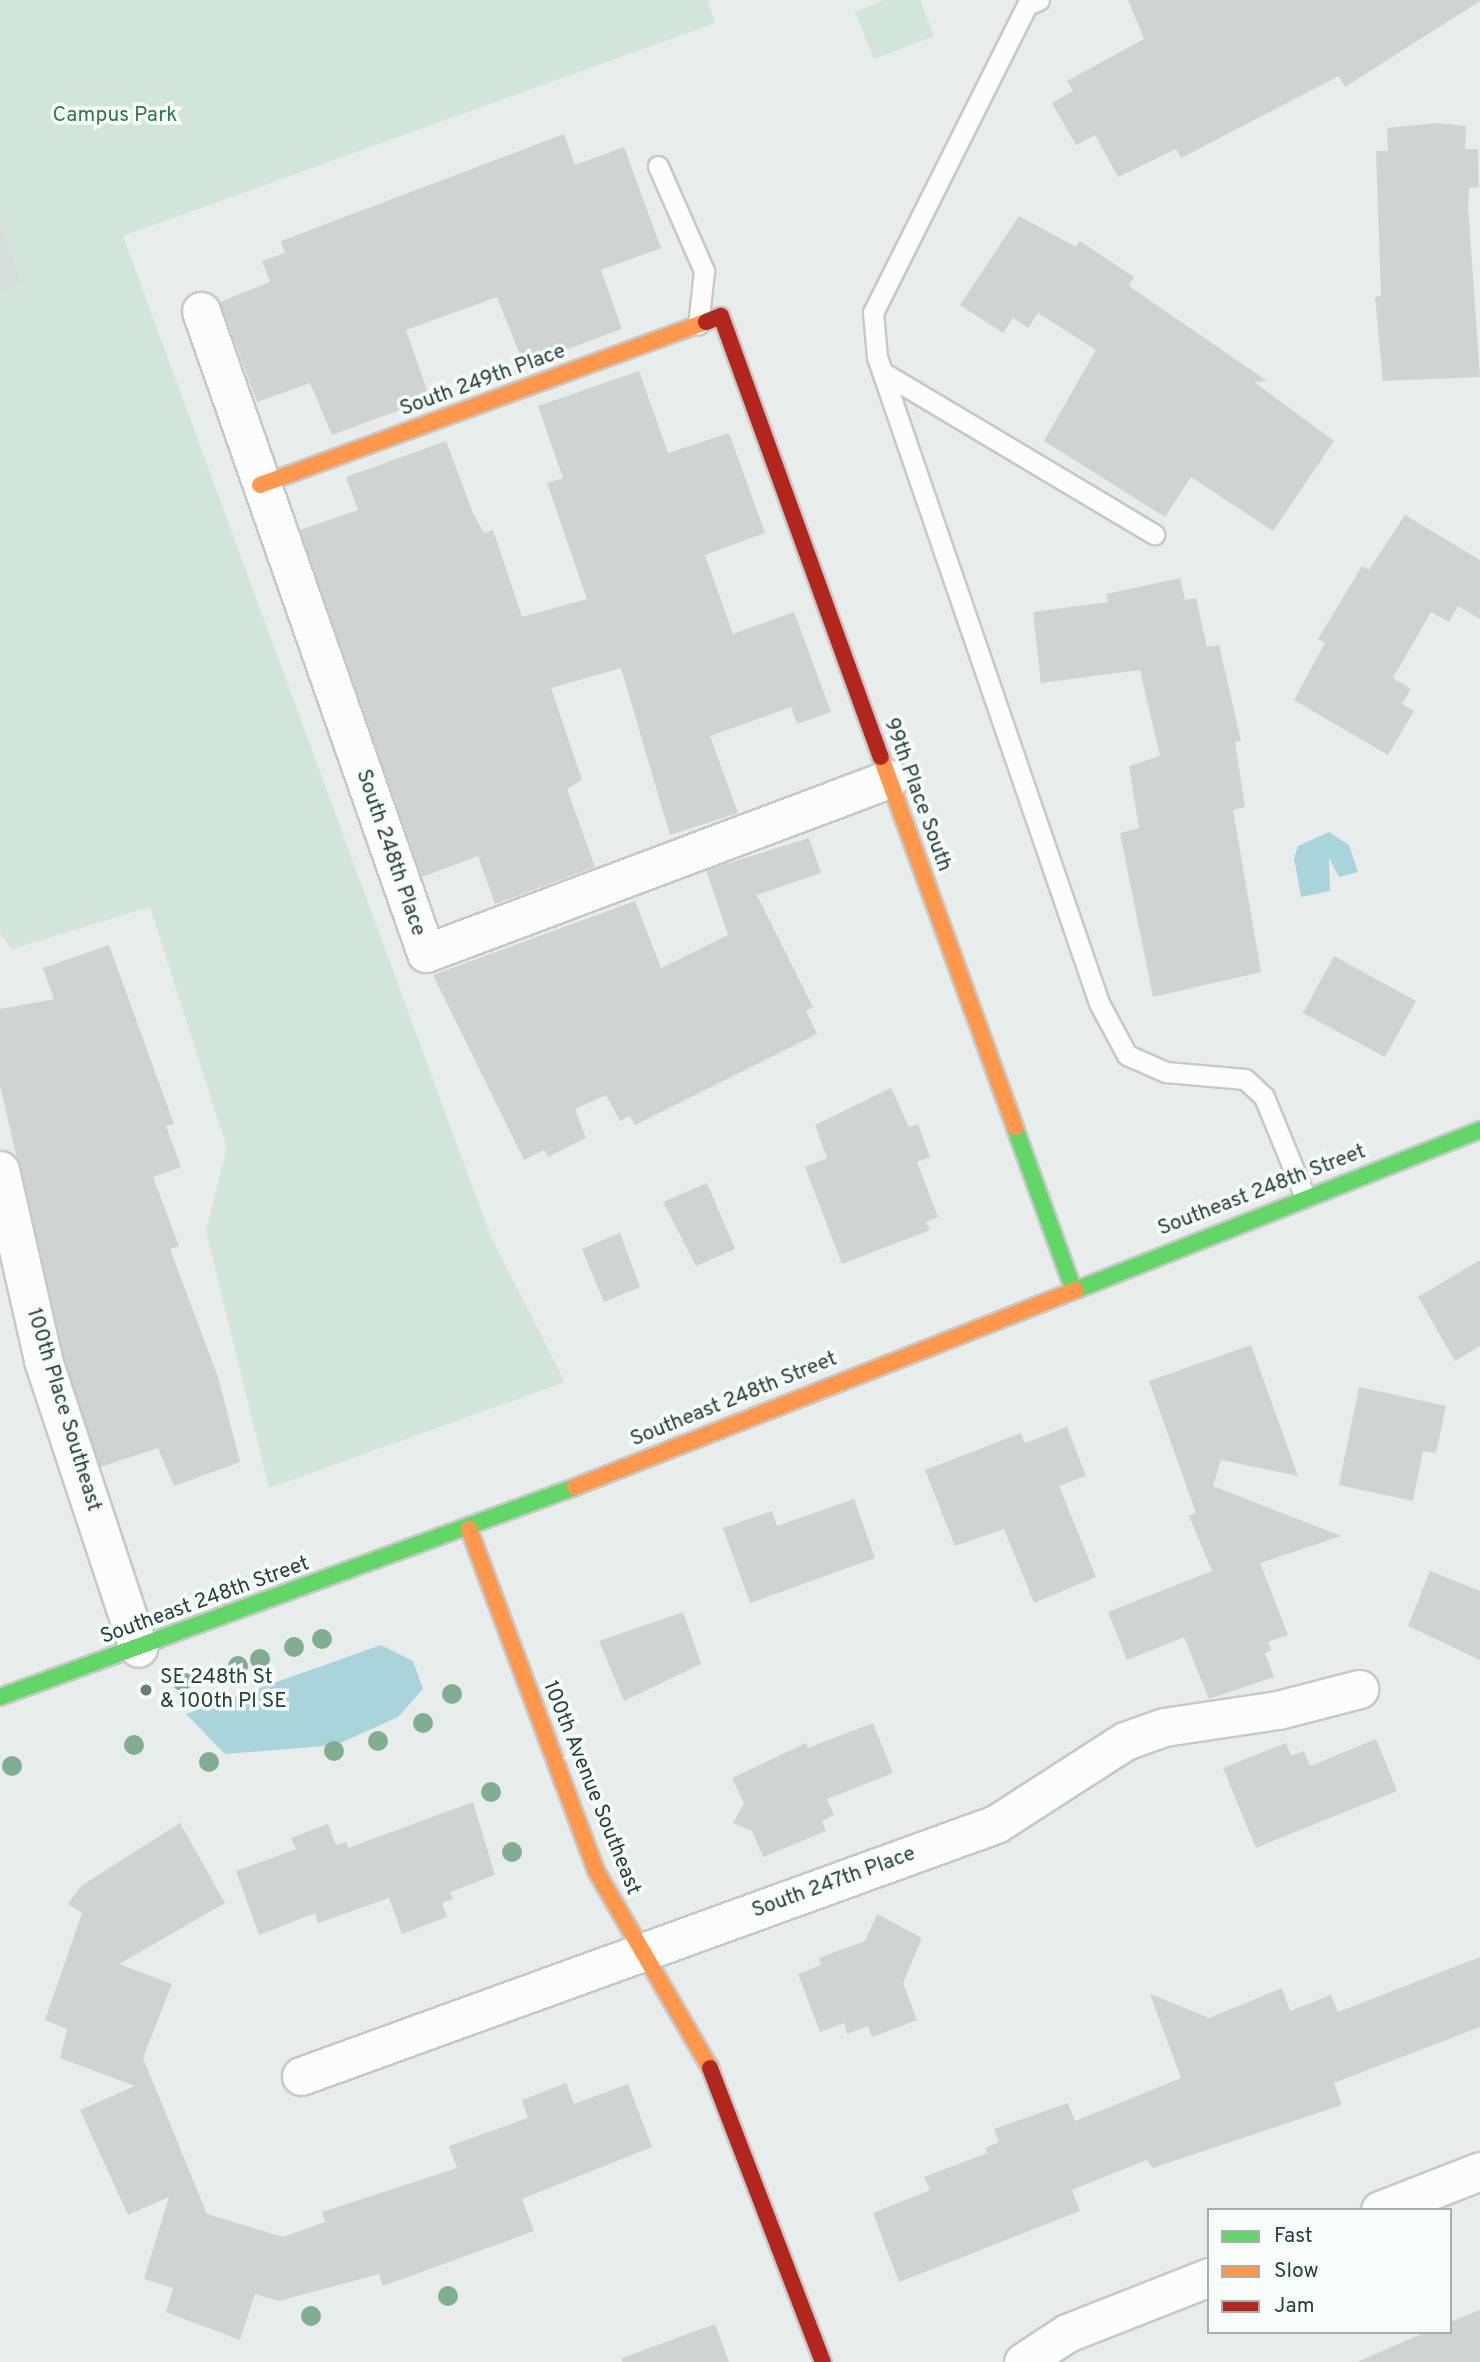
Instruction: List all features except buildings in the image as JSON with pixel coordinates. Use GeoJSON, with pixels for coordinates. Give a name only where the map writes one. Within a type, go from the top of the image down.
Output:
{"type":"FeatureCollection","features":[{"type":"Feature","properties":{"kind":"street"},"geometry":{"type":"LineString","coordinates":[[201,311],[260,485]]}},
{"type":"Feature","properties":{"kind":"street","name":"South 249th Place"},"geometry":{"type":"LineString","coordinates":[[260,485],[721,316]]}},
{"type":"Feature","properties":{"kind":"street","name":"99th Place South"},"geometry":{"type":"LineString","coordinates":[[721,316],[1073,1288]]}},
{"type":"Feature","properties":{"kind":"street","name":"South 248th Place"},"geometry":{"type":"LineString","coordinates":[[260,485],[425,953],[889,779]]}},
{"type":"Feature","properties":{"kind":"street","name":"Southeast 248th Street"},"geometry":{"type":"LineString","coordinates":[[0,1697],[469,1529],[1073,1288],[1480,1130]]}},
{"type":"Feature","properties":{"kind":"street","name":"100th Place Southeast"},"geometry":{"type":"LineString","coordinates":[[0,1170],[43,1360],[138,1648]]}},
{"type":"Feature","properties":{"kind":"street","name":"100th Avenue Southeast"},"geometry":{"type":"LineString","coordinates":[[469,1529],[596,1871],[639,1954],[702,2047],[823,2362]]}},
{"type":"Feature","properties":{"kind":"street","name":"South 247th Place"},"geometry":{"type":"LineString","coordinates":[[301,2076],[996,1824],[1125,1741],[1164,1727],[1278,1710],[1359,1689]]}},
{"type":"Feature","properties":{"kind":"street"},"geometry":{"type":"LineString","coordinates":[[1385,2208],[1480,2171]]}},
{"type":"Feature","properties":{"kind":"street"},"geometry":{"type":"LineString","coordinates":[[1023,2362],[1067,2333],[1207,2278]]}},
{"type":"Feature","properties":{"kind":"lane"},"geometry":{"type":"LineString","coordinates":[[1039,0],[1027,5],[873,312],[882,372],[1099,1003],[1127,1055],[1167,1072],[1245,1079],[1255,1088],[1305,1197]]}},
{"type":"Feature","properties":{"kind":"lane"},"geometry":{"type":"LineString","coordinates":[[658,166],[704,271],[698,325]]}},
{"type":"Feature","properties":{"kind":"lane"},"geometry":{"type":"LineString","coordinates":[[882,372],[1154,534]]}},
{"type":"Feature","properties":{"kind":"shaded area"},"geometry":{"type":"Polygon","coordinates":[[[0,220],[22,283],[0,292],[0,220]]]}},
{"type":"Feature","properties":{"kind":"green space","name":"Campus Park"},"geometry":{"type":"Polygon","coordinates":[[[0,0],[707,0],[715,23],[123,236],[491,1237],[565,1382],[269,1488],[206,1231],[227,1148],[150,907],[12,949],[0,934],[0,292],[22,283],[0,220],[0,0]]]}},
{"type":"Feature","properties":{"kind":"green space"},"geometry":{"type":"Polygon","coordinates":[[[884,0],[920,0],[934,36],[874,59],[855,12],[884,0]]]}},
{"type":"Feature","properties":{"kind":"water"},"geometry":{"type":"Polygon","coordinates":[[[1329,832],[1349,845],[1358,872],[1339,877],[1329,858],[1330,891],[1301,897],[1294,858],[1298,846],[1329,832]]]}},
{"type":"Feature","properties":{"kind":"water"},"geometry":{"type":"Polygon","coordinates":[[[381,1645],[413,1661],[423,1689],[398,1717],[336,1745],[225,1754],[186,1714],[381,1645]]]}},
{"type":"Feature","properties":{"kind":"traffic: fast"},"geometry":{"type":"LineString","coordinates":[[1015,1128],[1073,1288]]}},
{"type":"Feature","properties":{"kind":"traffic: fast"},"geometry":{"type":"LineString","coordinates":[[1076,1290],[1480,1130]]}},
{"type":"Feature","properties":{"kind":"traffic: fast"},"geometry":{"type":"LineString","coordinates":[[0,1697],[575,1487]]}},
{"type":"Feature","properties":{"kind":"traffic: slow"},"geometry":{"type":"LineString","coordinates":[[260,485],[706,322]]}},
{"type":"Feature","properties":{"kind":"traffic: slow"},"geometry":{"type":"LineString","coordinates":[[881,757],[1015,1128]]}},
{"type":"Feature","properties":{"kind":"traffic: slow"},"geometry":{"type":"LineString","coordinates":[[575,1487],[1076,1290]]}},
{"type":"Feature","properties":{"kind":"traffic: slow"},"geometry":{"type":"LineString","coordinates":[[469,1529],[596,1871],[710,2068]]}},
{"type":"Feature","properties":{"kind":"traffic: jam"},"geometry":{"type":"LineString","coordinates":[[706,322],[721,316],[881,757]]}},
{"type":"Feature","properties":{"kind":"traffic: jam"},"geometry":{"type":"LineString","coordinates":[[710,2068],[823,2362]]}},
{"type":"Feature","properties":{"kind":"place","name":"SE 248th St & 100th Pl SE"},"geometry":{"type":"Point","coordinates":[146,1690]}}]}
